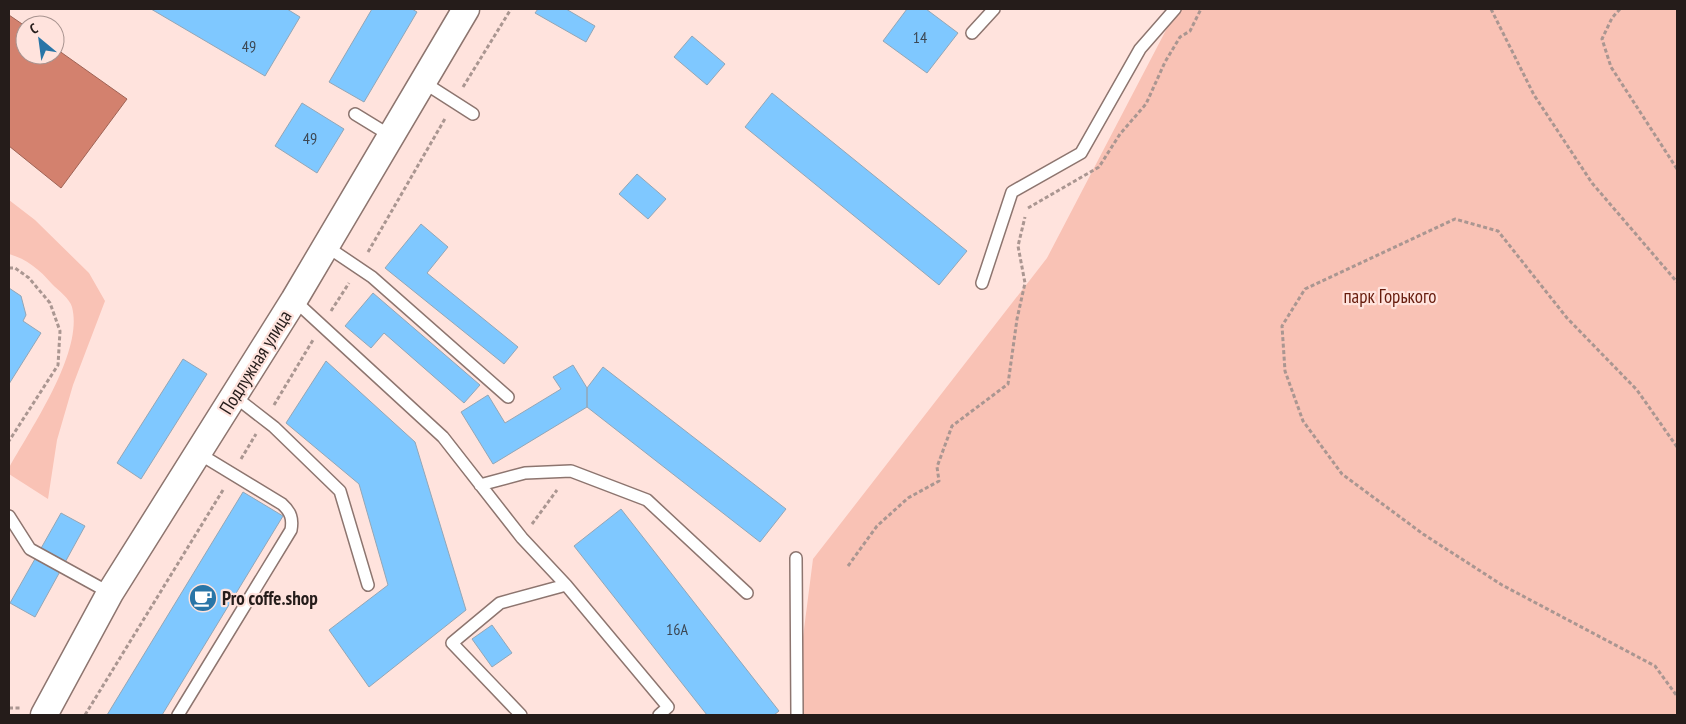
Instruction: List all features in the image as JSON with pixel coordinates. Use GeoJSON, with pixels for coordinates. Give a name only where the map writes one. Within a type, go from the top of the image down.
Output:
{"type":"FeatureCollection","features":[{"type":"Feature","properties":{"kind":"street","name":"Подлужная улица"},"geometry":{"type":"LineString","coordinates":[[44,715],[110,593],[294,300],[466,9]]}},
{"type":"Feature","properties":{"kind":"lane"},"geometry":{"type":"LineString","coordinates":[[972,33],[994,9]]}},
{"type":"Feature","properties":{"kind":"lane"},"geometry":{"type":"LineString","coordinates":[[982,283],[1012,192],[1081,153],[1140,49],[1175,9]]}},
{"type":"Feature","properties":{"kind":"lane"},"geometry":{"type":"LineString","coordinates":[[423,82],[473,114]]}},
{"type":"Feature","properties":{"kind":"lane"},"geometry":{"type":"LineString","coordinates":[[355,114],[391,136]]}},
{"type":"Feature","properties":{"kind":"lane"},"geometry":{"type":"LineString","coordinates":[[326,246],[359,268],[508,397]]}},
{"type":"Feature","properties":{"kind":"lane"},"geometry":{"type":"LineString","coordinates":[[294,300],[443,437],[522,538],[566,585],[668,707],[658,715]]}},
{"type":"Feature","properties":{"kind":"lane"},"geometry":{"type":"LineString","coordinates":[[234,396],[265,419],[340,492],[368,585]]}},
{"type":"Feature","properties":{"kind":"lane"},"geometry":{"type":"LineString","coordinates":[[178,715],[291,530],[293,523],[288,509],[198,453]]}},
{"type":"Feature","properties":{"kind":"lane"},"geometry":{"type":"LineString","coordinates":[[480,484],[525,473],[571,471],[647,500],[748,593]]}},
{"type":"Feature","properties":{"kind":"lane"},"geometry":{"type":"LineString","coordinates":[[9,516],[30,549],[110,593]]}},
{"type":"Feature","properties":{"kind":"lane"},"geometry":{"type":"LineString","coordinates":[[796,558],[797,715]]}},
{"type":"Feature","properties":{"kind":"lane"},"geometry":{"type":"LineString","coordinates":[[522,715],[452,643],[500,603],[566,585]]}},
{"type":"Feature","properties":{"kind":"path"},"geometry":{"type":"LineString","coordinates":[[85,715],[359,268],[454,102],[511,9]]}},
{"type":"Feature","properties":{"kind":"path"},"geometry":{"type":"LineString","coordinates":[[848,566],[877,526],[908,498],[939,481],[937,467],[952,426],[1008,384],[1017,319],[1025,283],[1018,246],[1028,207],[1099,167],[1120,134],[1146,104],[1165,62],[1180,37],[1190,31],[1201,9]]}},
{"type":"Feature","properties":{"kind":"path"},"geometry":{"type":"LineString","coordinates":[[1491,9],[1534,95],[1592,183],[1677,282]]}},
{"type":"Feature","properties":{"kind":"path"},"geometry":{"type":"LineString","coordinates":[[1620,9],[1612,18],[1602,39],[1611,67],[1677,168]]}},
{"type":"Feature","properties":{"kind":"path"},"geometry":{"type":"LineString","coordinates":[[1677,447],[1637,390],[1567,318],[1498,231],[1454,219],[1305,289],[1282,326],[1285,371],[1303,421],[1342,474],[1423,534],[1502,585],[1655,666],[1677,696]]}},
{"type":"Feature","properties":{"kind":"path"},"geometry":{"type":"LineString","coordinates":[[9,268],[14,268],[29,278],[50,303],[60,330],[58,365],[9,442]]}},
{"type":"Feature","properties":{"kind":"path"},"geometry":{"type":"LineString","coordinates":[[522,538],[571,471]]}},
{"type":"Feature","properties":{"kind":"green space","name":"парк Горького"},"geometry":{"type":"Polygon","coordinates":[[[1177,9],[1677,9],[1677,715],[793,715],[813,559],[1047,258],[1177,9]]]}},
{"type":"Feature","properties":{"kind":"green space"},"geometry":{"type":"Polygon","coordinates":[[[9,200],[35,220],[89,273],[105,301],[73,385],[57,440],[48,499],[9,474],[9,468],[42,411],[63,367],[74,325],[72,307],[66,298],[38,270],[22,259],[9,254],[9,200]]]}},
{"type":"Feature","properties":{"kind":"shaded area"},"geometry":{"type":"Polygon","coordinates":[[[9,15],[15,19],[15,65],[65,65],[65,55],[127,99],[61,188],[9,146],[9,15]]]}},
{"type":"Feature","properties":{"kind":"building"},"geometry":{"type":"Polygon","coordinates":[[[151,9],[287,9],[300,17],[265,76],[151,9]]]}},
{"type":"Feature","properties":{"kind":"building"},"geometry":{"type":"Polygon","coordinates":[[[372,9],[412,9],[417,12],[364,102],[329,82],[372,9]]]}},
{"type":"Feature","properties":{"kind":"building"},"geometry":{"type":"Polygon","coordinates":[[[538,9],[566,9],[595,26],[586,42],[535,13],[538,9]]]}},
{"type":"Feature","properties":{"kind":"building"},"geometry":{"type":"Polygon","coordinates":[[[907,9],[926,9],[958,33],[927,73],[883,41],[907,9]]]}},
{"type":"Feature","properties":{"kind":"building"},"geometry":{"type":"Polygon","coordinates":[[[692,36],[725,64],[707,85],[674,57],[692,36]]]}},
{"type":"Feature","properties":{"kind":"building"},"geometry":{"type":"Polygon","coordinates":[[[772,93],[967,251],[939,285],[745,127],[772,93]]]}},
{"type":"Feature","properties":{"kind":"building"},"geometry":{"type":"Polygon","coordinates":[[[302,103],[344,129],[317,173],[275,146],[302,103]]]}},
{"type":"Feature","properties":{"kind":"building"},"geometry":{"type":"Polygon","coordinates":[[[637,174],[666,199],[648,219],[619,194],[637,174]]]}},
{"type":"Feature","properties":{"kind":"building"},"geometry":{"type":"Polygon","coordinates":[[[421,224],[448,247],[427,273],[518,347],[504,364],[385,268],[421,224]]]}},
{"type":"Feature","properties":{"kind":"building"},"geometry":{"type":"Polygon","coordinates":[[[9,288],[21,296],[26,315],[23,321],[41,333],[9,384],[9,288]]]}},
{"type":"Feature","properties":{"kind":"building"},"geometry":{"type":"Polygon","coordinates":[[[373,293],[480,385],[464,403],[384,333],[371,348],[345,326],[373,293]]]}},
{"type":"Feature","properties":{"kind":"building"},"geometry":{"type":"Polygon","coordinates":[[[183,359],[207,374],[141,479],[117,463],[183,359]]]}},
{"type":"Feature","properties":{"kind":"building"},"geometry":{"type":"Polygon","coordinates":[[[326,361],[415,442],[466,610],[369,687],[329,630],[388,585],[359,484],[286,423],[326,361]]]}},
{"type":"Feature","properties":{"kind":"building"},"geometry":{"type":"Polygon","coordinates":[[[573,365],[587,388],[587,407],[493,464],[461,412],[488,395],[505,423],[561,389],[553,377],[573,365]]]}},
{"type":"Feature","properties":{"kind":"building"},"geometry":{"type":"Polygon","coordinates":[[[603,367],[786,509],[760,542],[587,407],[587,388],[603,367]]]}},
{"type":"Feature","properties":{"kind":"building"},"geometry":{"type":"Polygon","coordinates":[[[243,492],[283,516],[162,715],[107,715],[243,492]]]}},
{"type":"Feature","properties":{"kind":"building"},"geometry":{"type":"Polygon","coordinates":[[[621,509],[779,711],[774,715],[707,715],[574,546],[621,509]]]}},
{"type":"Feature","properties":{"kind":"building"},"geometry":{"type":"Polygon","coordinates":[[[61,513],[85,526],[35,617],[10,603],[61,513]]]}},
{"type":"Feature","properties":{"kind":"building"},"geometry":{"type":"Polygon","coordinates":[[[492,625],[512,653],[492,667],[472,639],[492,625]]]}},
{"type":"Feature","properties":{"kind":"place","name":"Pro coffe.shop"},"geometry":{"type":"Point","coordinates":[203,598]}}]}
